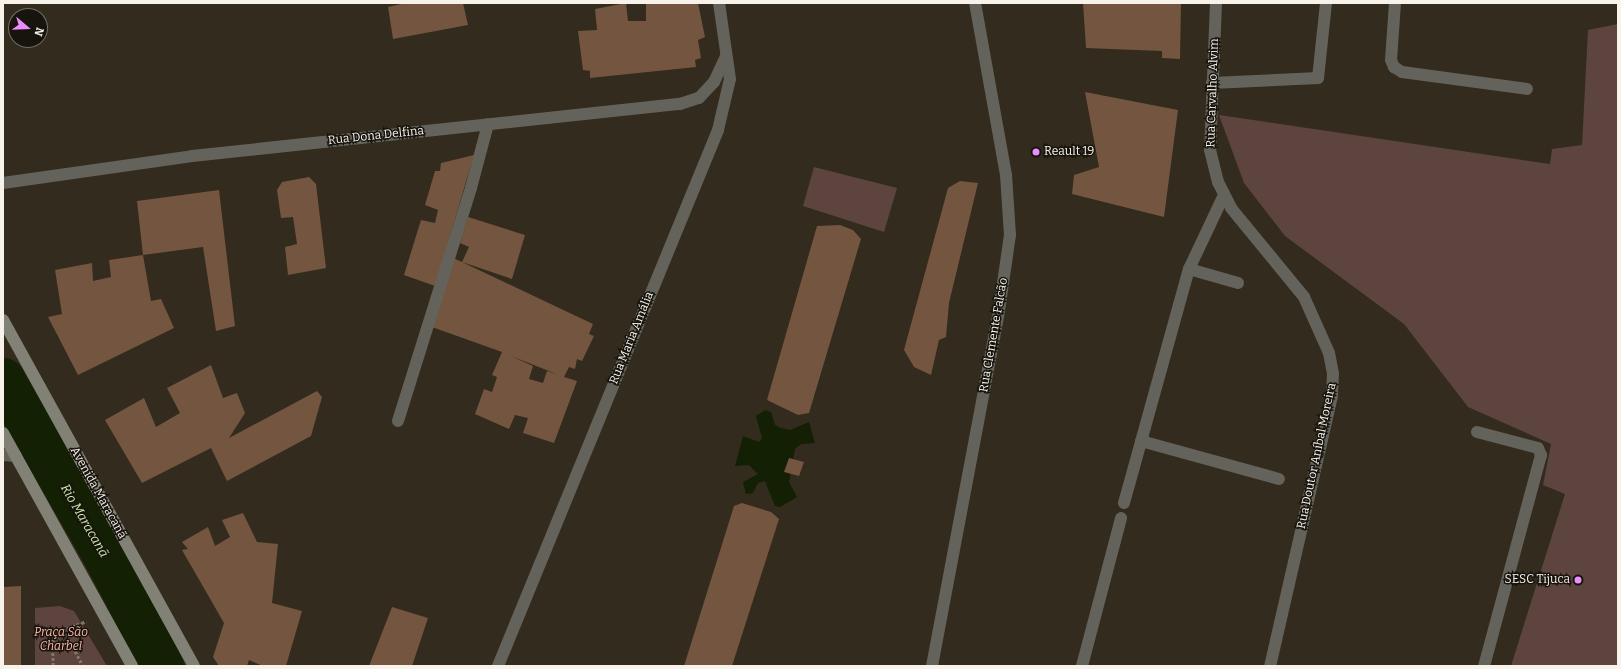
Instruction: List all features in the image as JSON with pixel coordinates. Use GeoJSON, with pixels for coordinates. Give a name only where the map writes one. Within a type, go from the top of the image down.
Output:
{"type":"FeatureCollection","features":[{"type":"Feature","properties":{"kind":"main road","name":"Avenida Maracanã"},"geometry":{"type":"LineString","coordinates":[[3,320],[194,666]]}},
{"type":"Feature","properties":{"kind":"main road"},"geometry":{"type":"LineString","coordinates":[[3,433],[132,666]]}},
{"type":"Feature","properties":{"kind":"street","name":"Rua Maria Amália"},"geometry":{"type":"LineString","coordinates":[[498,666],[718,130],[730,79],[719,3]]}},
{"type":"Feature","properties":{"kind":"street","name":"Rua Clemente Falcão"},"geometry":{"type":"LineString","coordinates":[[932,666],[999,311],[1010,235],[1006,175],[975,3]]}},
{"type":"Feature","properties":{"kind":"street","name":"Rua Carvalho Alvim"},"geometry":{"type":"LineString","coordinates":[[1216,3],[1210,150],[1218,182]]}},
{"type":"Feature","properties":{"kind":"street"},"geometry":{"type":"LineString","coordinates":[[1212,83],[1318,78],[1326,3]]}},
{"type":"Feature","properties":{"kind":"street"},"geometry":{"type":"LineString","coordinates":[[1396,3],[1391,60],[1394,67],[1402,72],[1527,90]]}},
{"type":"Feature","properties":{"kind":"street","name":"Rua Dona Delfina"},"geometry":{"type":"LineString","coordinates":[[3,183],[192,156],[680,104],[699,98],[714,82],[726,56]]}},
{"type":"Feature","properties":{"kind":"street"},"geometry":{"type":"LineString","coordinates":[[398,421],[471,188],[488,124]]}},
{"type":"Feature","properties":{"kind":"street","name":"Rua Doutor Aníbal Moreira"},"geometry":{"type":"LineString","coordinates":[[1218,182],[1224,195],[1304,297],[1329,353],[1333,374],[1332,396],[1270,666]]}},
{"type":"Feature","properties":{"kind":"street"},"geometry":{"type":"LineString","coordinates":[[1124,503],[1189,269],[1224,195]]}},
{"type":"Feature","properties":{"kind":"street"},"geometry":{"type":"LineString","coordinates":[[1189,269],[1238,283]]}},
{"type":"Feature","properties":{"kind":"street"},"geometry":{"type":"LineString","coordinates":[[1477,432],[1538,448],[1541,455],[1484,666]]}},
{"type":"Feature","properties":{"kind":"street"},"geometry":{"type":"LineString","coordinates":[[1141,441],[1279,479]]}},
{"type":"Feature","properties":{"kind":"street"},"geometry":{"type":"LineString","coordinates":[[3,455],[16,456]]}},
{"type":"Feature","properties":{"kind":"street"},"geometry":{"type":"LineString","coordinates":[[1082,666],[1121,518]]}},
{"type":"Feature","properties":{"kind":"path"},"geometry":{"type":"LineString","coordinates":[[53,666],[52,642],[64,629],[87,620]]}},
{"type":"Feature","properties":{"kind":"path"},"geometry":{"type":"LineString","coordinates":[[64,629],[83,666]]}},
{"type":"Feature","properties":{"kind":"green space"},"geometry":{"type":"Polygon","coordinates":[[[1618,24],[1618,666],[1511,666],[1565,494],[1543,485],[1551,444],[1468,407],[1404,324],[1285,236],[1244,183],[1219,115],[1550,164],[1552,149],[1582,145],[1588,30],[1618,24]]]}},
{"type":"Feature","properties":{"kind":"green space"},"geometry":{"type":"Polygon","coordinates":[[[814,167],[897,188],[884,232],[803,206],[814,167]]]}},
{"type":"Feature","properties":{"kind":"green space","name":"Praça São Charbel"},"geometry":{"type":"Polygon","coordinates":[[[60,606],[74,611],[107,666],[35,666],[35,608],[60,606]]]}},
{"type":"Feature","properties":{"kind":"shaded area"},"geometry":{"type":"Polygon","coordinates":[[[765,410],[771,412],[775,425],[781,428],[790,430],[809,422],[815,443],[801,444],[795,449],[789,482],[797,497],[780,507],[775,506],[765,481],[758,483],[753,493],[746,494],[743,482],[758,474],[749,465],[735,466],[743,436],[759,442],[762,438],[756,416],[765,410]]]}},
{"type":"Feature","properties":{"kind":"building"},"geometry":{"type":"Polygon","coordinates":[[[405,3],[463,3],[468,25],[393,39],[388,7],[405,3]]]}},
{"type":"Feature","properties":{"kind":"building"},"geometry":{"type":"Polygon","coordinates":[[[626,3],[628,21],[646,21],[646,3],[698,3],[705,37],[698,40],[701,58],[695,60],[696,67],[590,78],[590,71],[583,70],[578,31],[597,30],[595,9],[626,3]]]}},
{"type":"Feature","properties":{"kind":"building"},"geometry":{"type":"Polygon","coordinates":[[[1083,3],[1181,3],[1180,59],[1162,58],[1162,51],[1086,48],[1083,3]]]}},
{"type":"Feature","properties":{"kind":"building"},"geometry":{"type":"Polygon","coordinates":[[[1085,92],[1178,110],[1164,217],[1072,194],[1074,175],[1099,167],[1085,92]]]}},
{"type":"Feature","properties":{"kind":"building"},"geometry":{"type":"Polygon","coordinates":[[[474,155],[435,286],[404,275],[421,220],[435,223],[438,210],[425,205],[435,171],[440,171],[441,163],[474,155]]]}},
{"type":"Feature","properties":{"kind":"building"},"geometry":{"type":"Polygon","coordinates":[[[309,177],[316,184],[326,268],[288,275],[285,247],[297,244],[293,217],[281,218],[277,190],[282,182],[309,177]]]}},
{"type":"Feature","properties":{"kind":"building"},"geometry":{"type":"Polygon","coordinates":[[[960,181],[978,183],[949,303],[946,337],[939,340],[931,375],[914,367],[904,350],[948,188],[960,181]]]}},
{"type":"Feature","properties":{"kind":"building"},"geometry":{"type":"Polygon","coordinates":[[[219,190],[235,326],[216,331],[203,247],[143,255],[137,201],[219,190]]]}},
{"type":"Feature","properties":{"kind":"building"},"geometry":{"type":"Polygon","coordinates":[[[468,217],[525,235],[512,279],[462,262],[469,247],[460,243],[468,217]]]}},
{"type":"Feature","properties":{"kind":"building"},"geometry":{"type":"Polygon","coordinates":[[[840,225],[853,230],[861,239],[809,413],[798,415],[767,400],[817,226],[840,225]]]}},
{"type":"Feature","properties":{"kind":"building"},"geometry":{"type":"Polygon","coordinates":[[[143,255],[151,301],[161,299],[174,328],[78,375],[48,317],[62,314],[55,270],[92,263],[93,281],[111,277],[109,260],[143,255]]]}},
{"type":"Feature","properties":{"kind":"building"},"geometry":{"type":"Polygon","coordinates":[[[453,258],[593,324],[589,334],[594,336],[582,361],[577,359],[575,369],[569,367],[564,377],[577,381],[554,443],[523,433],[528,418],[515,415],[509,429],[475,414],[484,389],[492,392],[497,377],[492,375],[502,352],[432,327],[453,258]],[[511,356],[533,366],[529,379],[543,383],[547,371],[559,375],[511,356]]]}},
{"type":"Feature","properties":{"kind":"building"},"geometry":{"type":"Polygon","coordinates":[[[211,365],[223,398],[237,393],[245,413],[229,438],[317,391],[322,397],[311,436],[227,481],[211,448],[142,483],[105,420],[144,398],[156,427],[180,413],[167,388],[211,365]]]}},
{"type":"Feature","properties":{"kind":"building"},"geometry":{"type":"Polygon","coordinates":[[[789,458],[804,462],[799,476],[784,472],[789,458]]]}},
{"type":"Feature","properties":{"kind":"building"},"geometry":{"type":"Polygon","coordinates":[[[742,503],[771,512],[779,519],[732,666],[684,666],[734,506],[742,503]]]}},
{"type":"Feature","properties":{"kind":"building"},"geometry":{"type":"Polygon","coordinates":[[[243,513],[257,542],[278,544],[272,603],[302,611],[286,666],[263,666],[249,660],[247,666],[219,666],[213,657],[224,623],[182,550],[188,549],[182,542],[208,527],[215,546],[230,537],[222,520],[243,513]]]}},
{"type":"Feature","properties":{"kind":"building"},"geometry":{"type":"Polygon","coordinates":[[[21,586],[21,666],[3,666],[3,587],[21,586]]]}},
{"type":"Feature","properties":{"kind":"building"},"geometry":{"type":"Polygon","coordinates":[[[392,607],[428,618],[412,666],[369,666],[392,607]]]}},
{"type":"Feature","properties":{"kind":"waterway","name":"Rio Maracanã"},"geometry":{"type":"LineString","coordinates":[[3,379],[106,559],[162,666]]}},
{"type":"Feature","properties":{"kind":"place","name":"Reault 19"},"geometry":{"type":"Point","coordinates":[1036,152]}},
{"type":"Feature","properties":{"kind":"place","name":"SESC Tijuca"},"geometry":{"type":"Point","coordinates":[1578,580]}}]}
